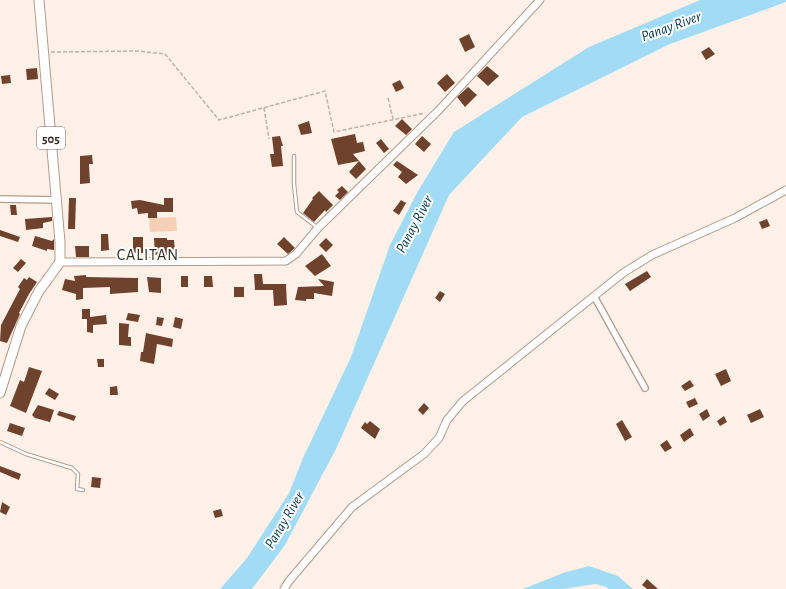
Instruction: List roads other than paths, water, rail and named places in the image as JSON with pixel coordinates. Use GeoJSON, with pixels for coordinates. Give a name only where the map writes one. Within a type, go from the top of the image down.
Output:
{"type":"FeatureCollection","features":[{"type":"Feature","properties":{"kind":"main road","name":"505"},"geometry":{"type":"LineString","coordinates":[[39,0],[60,262]]}},
{"type":"Feature","properties":{"kind":"main road"},"geometry":{"type":"LineString","coordinates":[[0,393],[21,326],[39,291],[53,274],[60,262]]}},
{"type":"Feature","properties":{"kind":"street"},"geometry":{"type":"LineString","coordinates":[[60,262],[286,261],[296,254],[318,228],[438,110],[540,0]]}},
{"type":"Feature","properties":{"kind":"street"},"geometry":{"type":"LineString","coordinates":[[284,589],[289,580],[352,507],[424,454],[438,438],[447,420],[463,401],[594,296],[623,273],[652,255],[736,218],[786,190]]}},
{"type":"Feature","properties":{"kind":"street"},"geometry":{"type":"LineString","coordinates":[[0,199],[56,200]]}},
{"type":"Feature","properties":{"kind":"street"},"geometry":{"type":"LineString","coordinates":[[594,296],[645,388]]}},
{"type":"Feature","properties":{"kind":"lane"},"geometry":{"type":"LineString","coordinates":[[294,156],[294,184],[297,212],[318,228]]}},
{"type":"Feature","properties":{"kind":"lane"},"geometry":{"type":"LineString","coordinates":[[0,442],[26,454],[72,468],[78,474],[77,489],[83,490]]}},
{"type":"Feature","properties":{"kind":"water","name":"Panay River"},"geometry":{"type":"Polygon","coordinates":[[[700,0],[786,0],[786,2],[670,44],[522,117],[449,195],[336,449],[285,545],[252,589],[220,589],[247,558],[289,493],[303,458],[351,357],[390,245],[418,191],[454,132],[589,47],[700,0]]]}},
{"type":"Feature","properties":{"kind":"water"},"geometry":{"type":"Polygon","coordinates":[[[589,566],[618,576],[633,589],[608,589],[607,587],[595,584],[563,589],[523,589],[563,573],[589,566]]]}},
{"type":"Feature","properties":{"kind":"district","name":"CALITAN"},"geometry":{"type":"Point","coordinates":[148,254]}}]}
